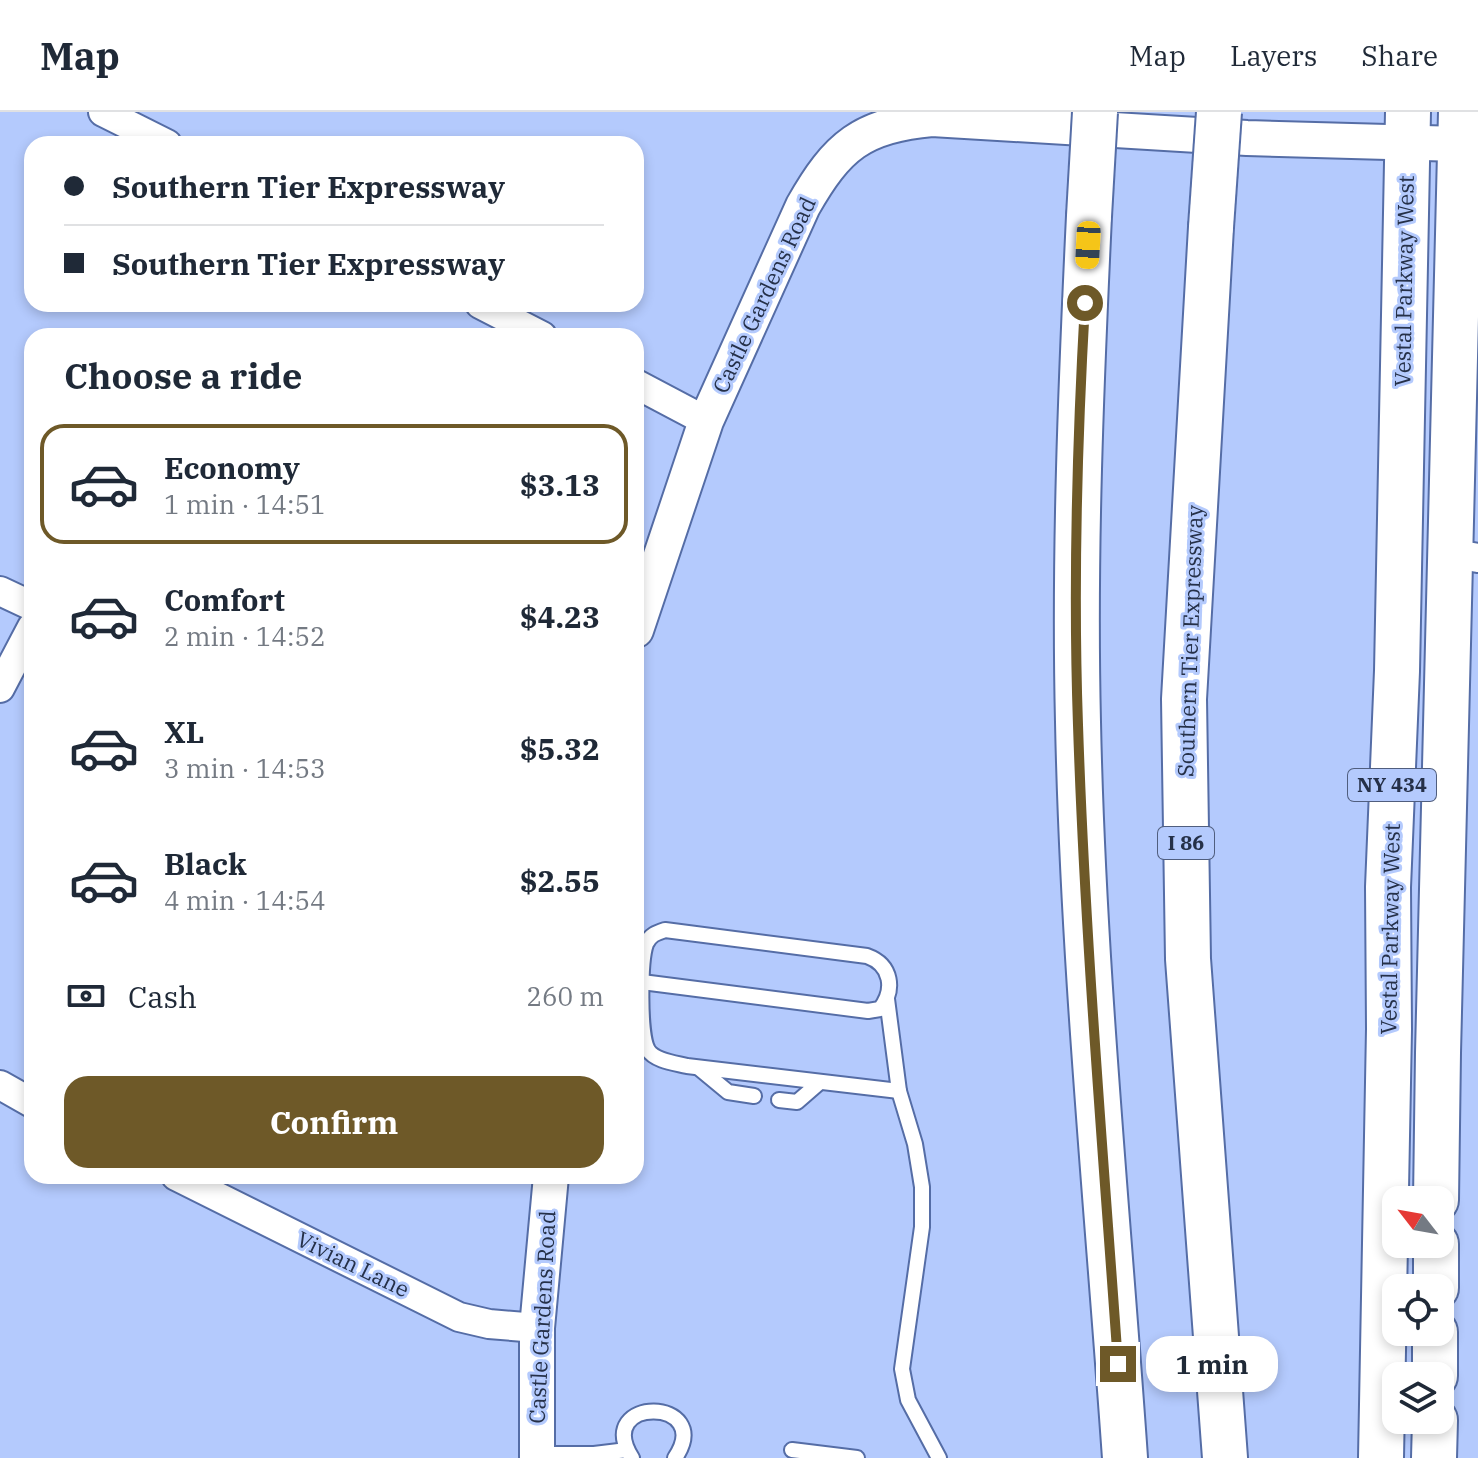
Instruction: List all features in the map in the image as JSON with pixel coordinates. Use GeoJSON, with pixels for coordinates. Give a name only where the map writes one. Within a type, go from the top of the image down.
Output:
{"type":"FeatureCollection","features":[{"type":"Feature","properties":{"kind":"main road"},"geometry":{"type":"LineString","coordinates":[[1095,112],[1078,447],[1078,723],[1087,925],[1125,1458]]}},
{"type":"Feature","properties":{"kind":"main road","name":"Southern Tier Expressway"},"geometry":{"type":"LineString","coordinates":[[1219,112],[1184,699],[1188,959],[1225,1458]]}},
{"type":"Feature","properties":{"kind":"main road","name":"Vestal Parkway West"},"geometry":{"type":"LineString","coordinates":[[1381,1458],[1389,1045],[1388,887],[1397,671],[1407,127]]}},
{"type":"Feature","properties":{"kind":"main road","name":"NY 434"},"geometry":{"type":"LineString","coordinates":[[1437,1186],[1464,556],[1460,128]]}},
{"type":"Feature","properties":{"kind":"main road"},"geometry":{"type":"LineString","coordinates":[[1434,1458],[1435,1434]]}},
{"type":"Feature","properties":{"kind":"street"},"geometry":{"type":"LineString","coordinates":[[103,112],[151,136]]}},
{"type":"Feature","properties":{"kind":"street","name":"Castle Gardens Road"},"geometry":{"type":"LineString","coordinates":[[644,606],[706,421],[774,267],[818,179],[849,144],[889,118],[950,119],[1247,138],[1407,127],[1460,128]]}},
{"type":"Feature","properties":{"kind":"street"},"geometry":{"type":"LineString","coordinates":[[496,312],[526,328]]}},
{"type":"Feature","properties":{"kind":"street"},"geometry":{"type":"LineString","coordinates":[[644,388],[706,421]]}},
{"type":"Feature","properties":{"kind":"street"},"geometry":{"type":"LineString","coordinates":[[0,591],[24,602]]}},
{"type":"Feature","properties":{"kind":"street"},"geometry":{"type":"LineString","coordinates":[[0,688],[24,642]]}},
{"type":"Feature","properties":{"kind":"street"},"geometry":{"type":"LineString","coordinates":[[0,1085],[24,1098]]}},
{"type":"Feature","properties":{"kind":"street","name":"Vivian Lane"},"geometry":{"type":"LineString","coordinates":[[192,1184],[459,1317],[489,1324],[537,1328]]}},
{"type":"Feature","properties":{"kind":"street","name":"Castle Gardens Road"},"geometry":{"type":"LineString","coordinates":[[536,1456],[537,1328],[550,1184]]}},
{"type":"Feature","properties":{"kind":"lane"},"geometry":{"type":"LineString","coordinates":[[644,955],[646,944],[654,933],[665,930],[867,956],[879,960],[887,970],[887,999],[899,1091],[915,1144],[922,1187],[922,1227],[902,1369],[908,1400],[939,1458]]}},
{"type":"Feature","properties":{"kind":"lane"},"geometry":{"type":"LineString","coordinates":[[644,983],[868,1011],[880,1009],[887,999]]}},
{"type":"Feature","properties":{"kind":"lane"},"geometry":{"type":"LineString","coordinates":[[644,1042],[649,1053],[667,1062],[899,1091]]}},
{"type":"Feature","properties":{"kind":"lane"},"geometry":{"type":"LineString","coordinates":[[699,1068],[728,1092],[754,1096]]}},
{"type":"Feature","properties":{"kind":"lane"},"geometry":{"type":"LineString","coordinates":[[779,1100],[797,1102],[820,1082]]}},
{"type":"Feature","properties":{"kind":"lane"},"geometry":{"type":"LineString","coordinates":[[536,1456],[629,1454],[625,1432],[629,1423],[643,1411],[661,1410],[676,1420],[680,1428],[681,1448],[675,1458]]}},
{"type":"Feature","properties":{"kind":"lane"},"geometry":{"type":"LineString","coordinates":[[792,1450],[857,1458]]}},
{"type":"Feature","properties":{"kind":"route"},"geometry":{"type":"LineString","coordinates":[[1085,303],[1078,447],[1078,723],[1087,925],[1118,1364]]}}]}
